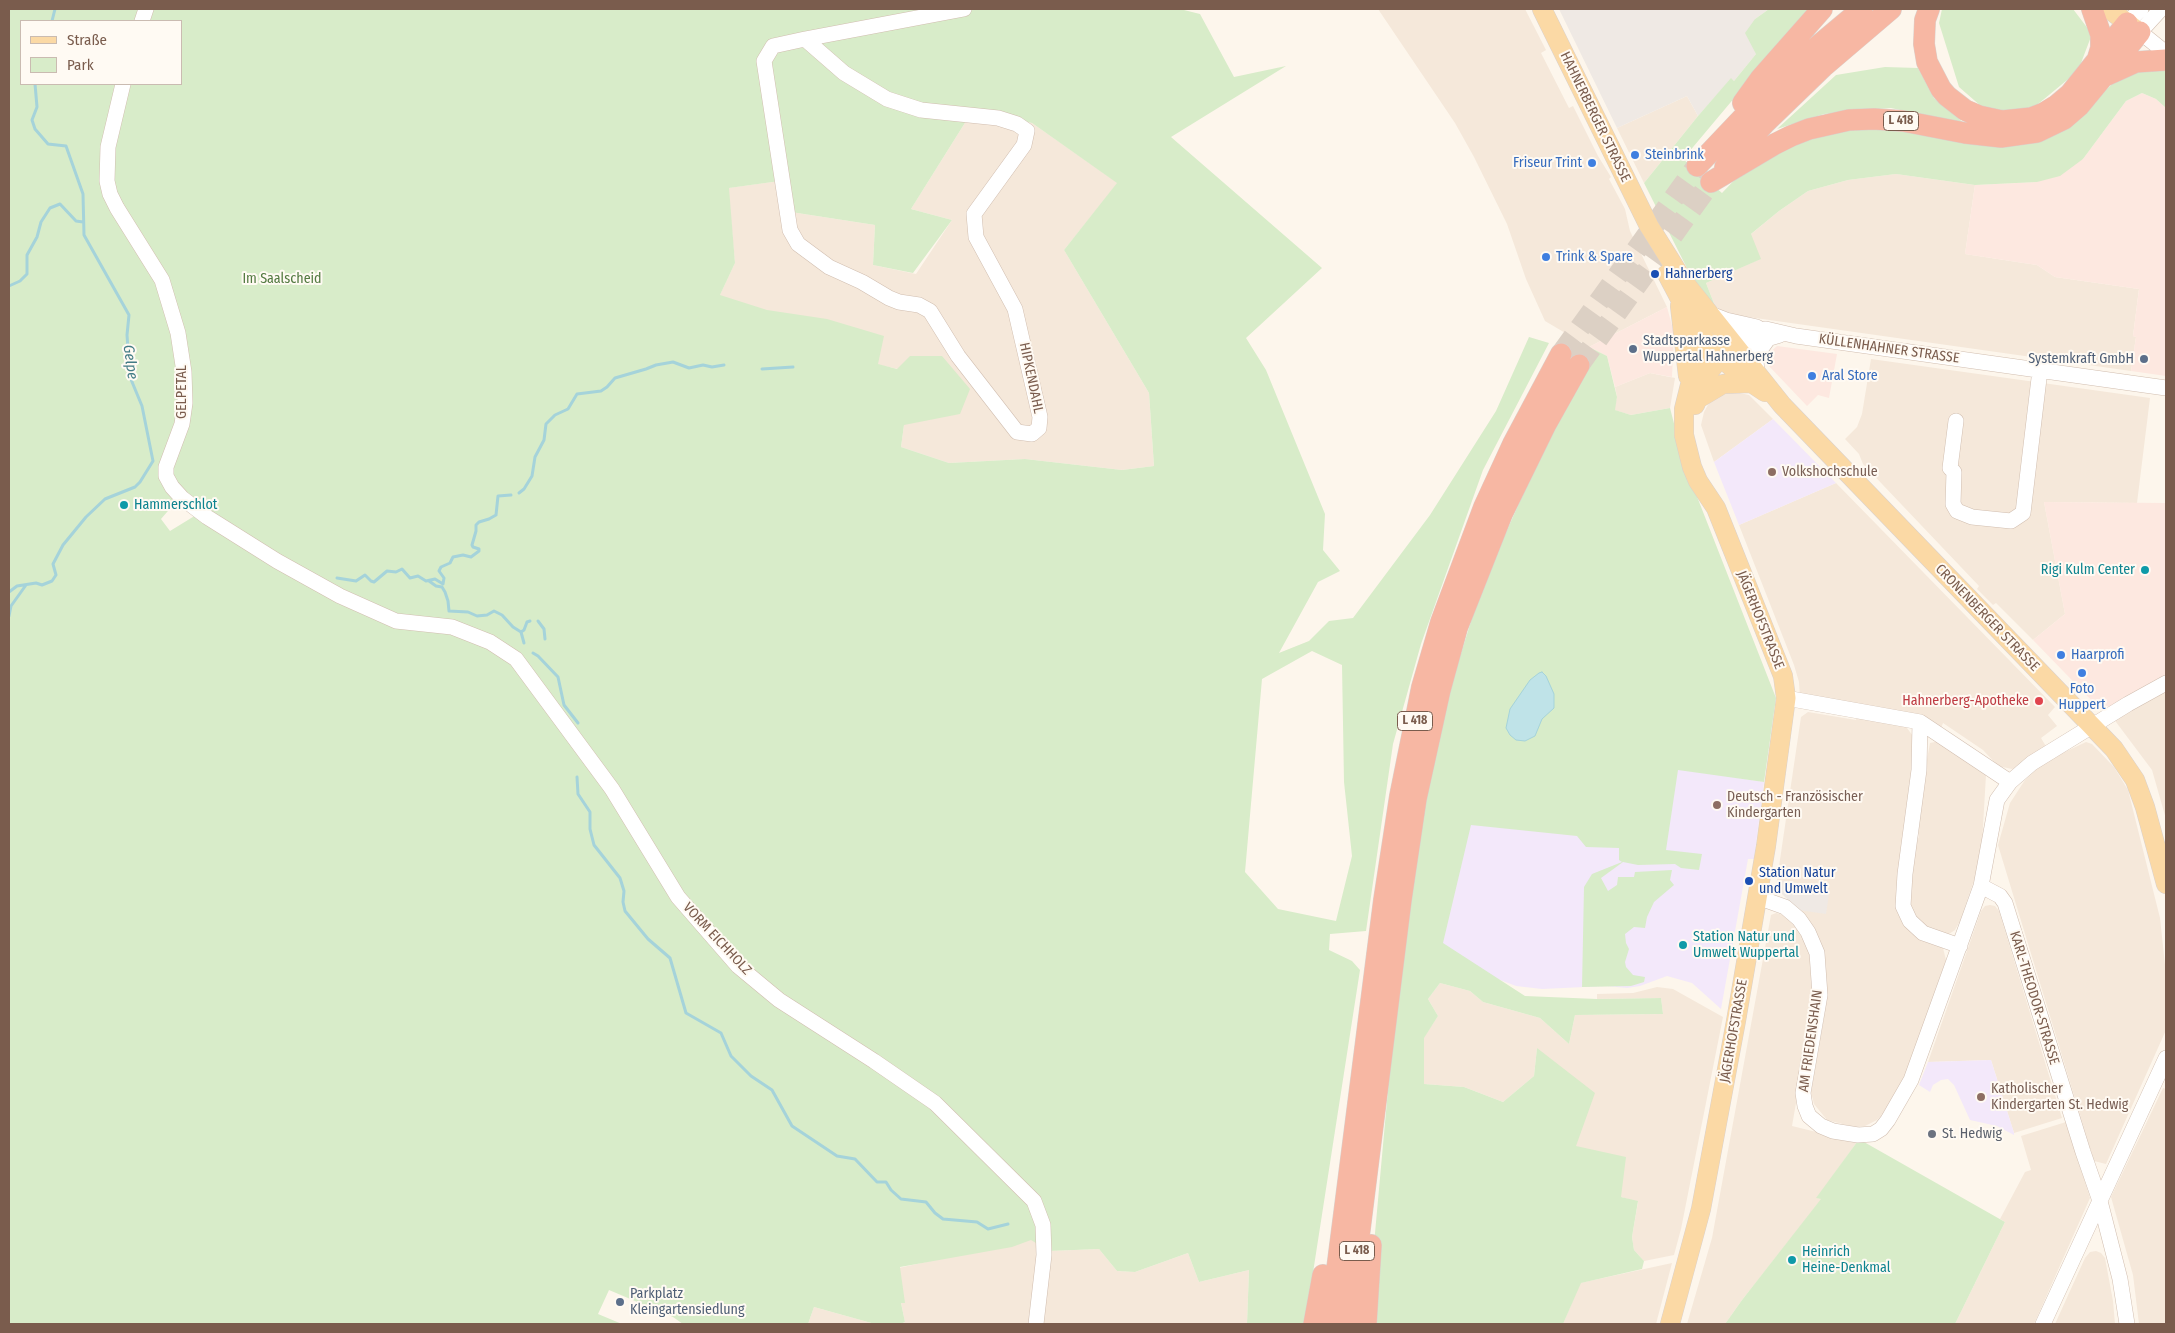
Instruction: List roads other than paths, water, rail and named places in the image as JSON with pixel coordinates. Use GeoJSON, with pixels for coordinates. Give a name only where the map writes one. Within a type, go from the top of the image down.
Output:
{"type":"FeatureCollection","features":[{"type":"Feature","properties":{"kind":"highway"},"geometry":{"type":"LineString","coordinates":[[1822,9],[1761,78],[1697,166],[1766,94],[1813,50],[1862,9]]}},
{"type":"Feature","properties":{"kind":"highway","name":"L 418"},"geometry":{"type":"LineString","coordinates":[[1891,9],[1793,95],[1711,182],[1783,140],[1809,129],[1843,121],[1874,119],[1903,121],[1965,133],[2001,137],[2037,132],[2056,123],[2072,112],[2090,94],[2100,69],[2101,48],[2101,35],[2092,9]]}},
{"type":"Feature","properties":{"kind":"highway","name":"L 418"},"geometry":{"type":"LineString","coordinates":[[1928,9],[1925,20],[1924,44],[1933,76],[1940,89],[1954,103],[1979,116],[2002,122],[2014,121],[2044,113],[2070,94],[2100,69],[2136,21]]}},
{"type":"Feature","properties":{"kind":"highway","name":"L 418"},"geometry":{"type":"LineString","coordinates":[[2100,69],[2136,62],[2166,60]]}},
{"type":"Feature","properties":{"kind":"highway","name":"L 418"},"geometry":{"type":"LineString","coordinates":[[1348,1324],[1357,1180],[1374,978],[1400,796],[1422,687],[1441,622],[1484,507],[1513,444],[1561,354]]}},
{"type":"Feature","properties":{"kind":"highway","name":"L 418"},"geometry":{"type":"LineString","coordinates":[[1330,1324],[1357,1180],[1416,799],[1440,690],[1458,628],[1502,514],[1546,424],[1579,365]]}},
{"type":"Feature","properties":{"kind":"highway"},"geometry":{"type":"LineString","coordinates":[[1314,1324],[1327,1249],[1357,1180]]}},
{"type":"Feature","properties":{"kind":"highway"},"geometry":{"type":"LineString","coordinates":[[1357,1180],[1371,1227],[1366,1324]]}},
{"type":"Feature","properties":{"kind":"main road"},"geometry":{"type":"LineString","coordinates":[[2108,9],[2136,21]]}},
{"type":"Feature","properties":{"kind":"main road","name":"HAHNERBERGER STRASSE"},"geometry":{"type":"LineString","coordinates":[[1545,12],[1649,226],[1676,293],[1723,346]]}},
{"type":"Feature","properties":{"kind":"main road","name":"HAHNERBERGER STRASSE"},"geometry":{"type":"LineString","coordinates":[[1649,226],[1684,282],[1708,313],[1723,346]]}},
{"type":"Feature","properties":{"kind":"main road"},"geometry":{"type":"LineString","coordinates":[[1676,293],[1693,392],[1754,378]]}},
{"type":"Feature","properties":{"kind":"main road","name":"CRONENBERGER STRASSE"},"geometry":{"type":"LineString","coordinates":[[1723,346],[1776,398],[2114,748],[2135,780],[2164,858],[2166,884]]}},
{"type":"Feature","properties":{"kind":"main road","name":"JÄGERHOFSTRASSE"},"geometry":{"type":"LineString","coordinates":[[1670,1324],[1701,1209],[1768,832],[1786,698],[1783,676],[1716,508],[1716,496],[1696,444],[1693,419],[1693,369],[1723,346]]}},
{"type":"Feature","properties":{"kind":"street","name":"HIPKENDAHL"},"geometry":{"type":"LineString","coordinates":[[806,39],[844,72],[888,99],[921,110],[998,118],[1017,124],[1027,131],[1024,145],[974,214],[976,237],[1015,310],[1040,417],[1039,428],[1032,434],[1017,432],[958,356],[930,311],[919,305],[898,302],[862,282],[829,267],[798,244],[790,230],[764,61],[773,46],[806,39],[964,9]]}},
{"type":"Feature","properties":{"kind":"street"},"geometry":{"type":"LineString","coordinates":[[2161,9],[2136,21],[2166,53]]}},
{"type":"Feature","properties":{"kind":"street","name":"GELPETAL"},"geometry":{"type":"LineString","coordinates":[[124,85],[108,147],[107,181],[117,208],[159,275],[178,333],[184,372],[184,409],[180,433],[166,465],[169,484],[182,498],[208,516],[277,561],[340,596],[396,621],[452,627]]}},
{"type":"Feature","properties":{"kind":"street"},"geometry":{"type":"LineString","coordinates":[[1708,313],[1767,334]]}},
{"type":"Feature","properties":{"kind":"street","name":"KÜLLENHAHNER STRASSE"},"geometry":{"type":"LineString","coordinates":[[1767,334],[1784,333],[2166,388]]}},
{"type":"Feature","properties":{"kind":"street"},"geometry":{"type":"LineString","coordinates":[[1723,346],[1767,334]]}},
{"type":"Feature","properties":{"kind":"street"},"geometry":{"type":"LineString","coordinates":[[1754,378],[1758,353],[1767,334]]}},
{"type":"Feature","properties":{"kind":"street"},"geometry":{"type":"LineString","coordinates":[[1956,421],[1950,468],[1954,472],[1953,504],[1957,511],[1972,517],[2011,521],[2023,512],[2040,370]]}},
{"type":"Feature","properties":{"kind":"street","name":"VORM EICHHOLZ"},"geometry":{"type":"LineString","coordinates":[[452,627],[502,648],[516,660],[612,789],[678,897],[738,966],[779,1000],[935,1103],[1034,1201],[1043,1225],[1044,1255],[1036,1324]]}},
{"type":"Feature","properties":{"kind":"street","name":"AM FRIEDENSHAIN"},"geometry":{"type":"LineString","coordinates":[[1757,897],[1786,907],[1799,919],[1808,932],[1817,953],[1820,995],[1803,1093],[1809,1116],[1821,1126],[1834,1132],[1858,1136],[1870,1135],[1881,1128],[1888,1120],[1911,1080],[1982,886],[1997,800],[2010,782],[2032,763],[2166,683]]}},
{"type":"Feature","properties":{"kind":"street"},"geometry":{"type":"LineString","coordinates":[[1786,698],[1920,722],[2010,782]]}},
{"type":"Feature","properties":{"kind":"street"},"geometry":{"type":"LineString","coordinates":[[1920,722],[1919,770],[1905,874],[1903,906],[1910,921],[1923,933],[1960,946]]}},
{"type":"Feature","properties":{"kind":"street","name":"KARL-THEODOR-STRASSE"},"geometry":{"type":"LineString","coordinates":[[1982,886],[2000,896],[2005,903],[2100,1202],[2120,1279],[2128,1324]]}},
{"type":"Feature","properties":{"kind":"street"},"geometry":{"type":"LineString","coordinates":[[2043,1324],[2166,1058]]}},
{"type":"Feature","properties":{"kind":"street"},"geometry":{"type":"LineString","coordinates":[[2082,1240],[2110,1239]]}},
{"type":"Feature","properties":{"kind":"water"},"geometry":{"type":"Polygon","coordinates":[[[1542,672],[1546,676],[1554,694],[1554,708],[1542,719],[1535,736],[1525,741],[1516,740],[1506,728],[1510,709],[1530,680],[1542,672]]]}},
{"type":"Feature","properties":{"kind":"waterway","name":"Gelpe"},"geometry":{"type":"LineString","coordinates":[[52,20],[55,9]]}},
{"type":"Feature","properties":{"kind":"waterway","name":"Gelpe"},"geometry":{"type":"LineString","coordinates":[[9,592],[17,586],[36,583],[42,585],[52,581],[56,575],[53,564],[63,545],[86,517],[105,499],[135,487],[153,461],[142,406],[130,377],[127,335],[129,315],[84,235],[83,194],[66,146],[48,144],[35,129],[32,120],[37,107],[35,85]]}},
{"type":"Feature","properties":{"kind":"waterway"},"geometry":{"type":"LineString","coordinates":[[9,286],[20,281],[27,274],[27,255],[37,237],[41,222],[50,208],[60,204],[76,221],[83,222]]}},
{"type":"Feature","properties":{"kind":"waterway"},"geometry":{"type":"LineString","coordinates":[[519,493],[524,489],[532,476],[535,457],[544,440],[546,424],[555,415],[568,409],[577,394],[601,391],[615,378],[656,365],[673,362],[689,368],[703,365],[712,367],[724,365]]}},
{"type":"Feature","properties":{"kind":"waterway"},"geometry":{"type":"LineString","coordinates":[[762,369],[793,367]]}},
{"type":"Feature","properties":{"kind":"waterway"},"geometry":{"type":"LineString","coordinates":[[337,578],[356,581],[365,575],[374,582],[387,571],[396,572],[402,569],[410,578],[418,576],[426,581],[435,579],[443,584],[444,578],[439,571],[441,567],[450,563],[453,557],[463,555],[471,557],[479,551],[479,549],[472,545],[476,525],[496,515],[498,496],[511,495]]}},
{"type":"Feature","properties":{"kind":"waterway"},"geometry":{"type":"LineString","coordinates":[[429,581],[436,586],[442,587],[448,601],[449,611],[468,612],[477,616],[487,615],[494,611],[502,615],[513,627],[521,632],[524,643]]}},
{"type":"Feature","properties":{"kind":"waterway"},"geometry":{"type":"LineString","coordinates":[[9,616],[11,606],[26,585]]}},
{"type":"Feature","properties":{"kind":"waterway"},"geometry":{"type":"LineString","coordinates":[[521,632],[524,630],[527,622],[530,621]]}},
{"type":"Feature","properties":{"kind":"waterway"},"geometry":{"type":"LineString","coordinates":[[538,621],[544,629],[545,639]]}},
{"type":"Feature","properties":{"kind":"waterway"},"geometry":{"type":"LineString","coordinates":[[533,653],[558,677],[564,705],[578,723]]}},
{"type":"Feature","properties":{"kind":"waterway"},"geometry":{"type":"LineString","coordinates":[[577,777],[578,794],[590,812],[590,829],[594,845],[620,878],[624,891],[623,902],[625,911],[648,939],[670,958],[686,1013],[721,1033],[731,1056],[751,1076],[772,1090],[792,1126],[837,1156],[855,1159],[877,1182],[886,1182],[891,1190],[901,1199],[926,1202],[943,1219],[977,1222],[988,1229],[1008,1224]]}},
{"type":"Feature","properties":{"kind":"tunnel"},"geometry":{"type":"LineString","coordinates":[[1561,354],[1697,166]]}},
{"type":"Feature","properties":{"kind":"tunnel"},"geometry":{"type":"LineString","coordinates":[[1579,365],[1711,182]]}},
{"type":"Feature","properties":{"kind":"place","name":"Steinbrink"},"geometry":{"type":"Point","coordinates":[1635,155]}},
{"type":"Feature","properties":{"kind":"place","name":"Friseur Trint"},"geometry":{"type":"Point","coordinates":[1592,163]}},
{"type":"Feature","properties":{"kind":"place","name":"Trink & Spare"},"geometry":{"type":"Point","coordinates":[1546,257]}},
{"type":"Feature","properties":{"kind":"place","name":"Hahnerberg"},"geometry":{"type":"Point","coordinates":[1655,274]}},
{"type":"Feature","properties":{"kind":"place","name":"Stadtsparkasse Wuppertal Hahnerberg"},"geometry":{"type":"Point","coordinates":[1633,349]}},
{"type":"Feature","properties":{"kind":"place","name":"Systemkraft GmbH"},"geometry":{"type":"Point","coordinates":[2144,359]}},
{"type":"Feature","properties":{"kind":"place","name":"Aral Store"},"geometry":{"type":"Point","coordinates":[1812,376]}},
{"type":"Feature","properties":{"kind":"place","name":"Volkshochschule"},"geometry":{"type":"Point","coordinates":[1772,472]}},
{"type":"Feature","properties":{"kind":"place","name":"Hammerschlot"},"geometry":{"type":"Point","coordinates":[124,505]}},
{"type":"Feature","properties":{"kind":"place","name":"Rigi Kulm Center"},"geometry":{"type":"Point","coordinates":[2145,570]}},
{"type":"Feature","properties":{"kind":"place","name":"Haarprofi"},"geometry":{"type":"Point","coordinates":[2061,655]}},
{"type":"Feature","properties":{"kind":"place","name":"Foto Huppert"},"geometry":{"type":"Point","coordinates":[2082,673]}},
{"type":"Feature","properties":{"kind":"place","name":"Hahnerberg-Apotheke"},"geometry":{"type":"Point","coordinates":[2039,701]}},
{"type":"Feature","properties":{"kind":"place","name":"Deutsch - Französischer Kindergarten"},"geometry":{"type":"Point","coordinates":[1717,805]}},
{"type":"Feature","properties":{"kind":"place","name":"Station Natur und Umwelt"},"geometry":{"type":"Point","coordinates":[1749,881]}},
{"type":"Feature","properties":{"kind":"place","name":"Station Natur und Umwelt Wuppertal"},"geometry":{"type":"Point","coordinates":[1683,945]}},
{"type":"Feature","properties":{"kind":"place","name":"Katholischer Kindergarten St. Hedwig"},"geometry":{"type":"Point","coordinates":[1981,1097]}},
{"type":"Feature","properties":{"kind":"place","name":"St. Hedwig"},"geometry":{"type":"Point","coordinates":[1932,1134]}},
{"type":"Feature","properties":{"kind":"place","name":"Heinrich Heine-Denkmal"},"geometry":{"type":"Point","coordinates":[1792,1260]}},
{"type":"Feature","properties":{"kind":"place","name":"Parkplatz Kleingartensiedlung"},"geometry":{"type":"Point","coordinates":[620,1302]}},
{"type":"Feature","properties":{"kind":"park label","name":"Im Saalscheid"},"geometry":{"type":"Point","coordinates":[282,279]}}]}
